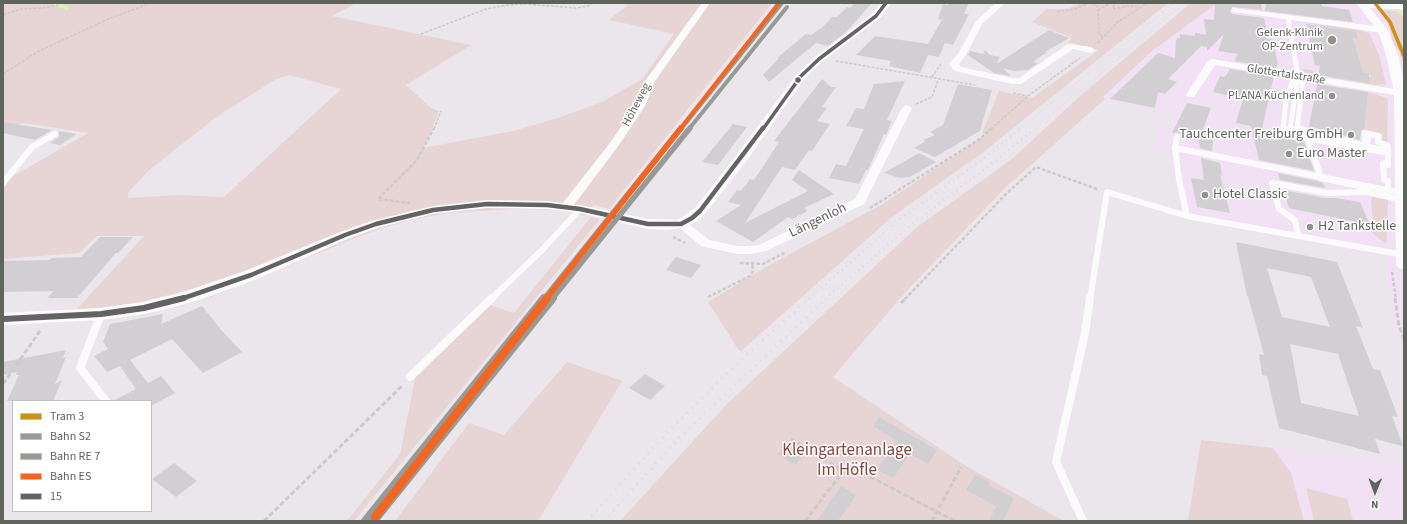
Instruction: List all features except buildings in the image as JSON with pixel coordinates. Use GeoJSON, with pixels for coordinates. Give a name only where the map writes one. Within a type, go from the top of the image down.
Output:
{"type":"FeatureCollection","features":[{"type":"Feature","properties":{"kind":"street","name":"Höheweg"},"geometry":{"type":"LineString","coordinates":[[579,209],[614,145],[640,106],[650,81],[706,3]]}},
{"type":"Feature","properties":{"kind":"street"},"geometry":{"type":"LineString","coordinates":[[3,319],[101,314],[144,308],[202,293],[346,235],[404,216],[433,210],[487,204],[547,204],[579,209],[648,224],[681,224],[700,211],[740,160],[801,76],[819,58],[876,16],[886,3]]}},
{"type":"Feature","properties":{"kind":"street"},"geometry":{"type":"LineString","coordinates":[[1001,3],[979,23],[962,55],[954,64],[958,69],[991,77],[1021,81],[1071,46],[1091,50]]}},
{"type":"Feature","properties":{"kind":"street"},"geometry":{"type":"LineString","coordinates":[[1362,4],[1383,30],[1393,58],[1400,93],[1404,264]]}},
{"type":"Feature","properties":{"kind":"street"},"geometry":{"type":"LineString","coordinates":[[1235,10],[1383,30]]}},
{"type":"Feature","properties":{"kind":"street","name":"Glottertalstraße"},"geometry":{"type":"LineString","coordinates":[[1191,95],[1212,62],[1400,93]]}},
{"type":"Feature","properties":{"kind":"street","name":"Längenloh"},"geometry":{"type":"LineString","coordinates":[[681,224],[705,243],[737,250],[751,250],[762,248],[860,201],[906,108]]}},
{"type":"Feature","properties":{"kind":"lane"},"geometry":{"type":"LineString","coordinates":[[1362,4],[1403,7]]}},
{"type":"Feature","properties":{"kind":"lane"},"geometry":{"type":"LineString","coordinates":[[1288,17],[1298,77],[1290,129],[1365,147],[1388,148]]}},
{"type":"Feature","properties":{"kind":"lane"},"geometry":{"type":"LineString","coordinates":[[1298,77],[1303,79],[1297,129],[1365,146],[1367,145],[1367,141],[1364,140],[1368,140],[1368,136],[1365,136],[1365,133],[1378,136],[1378,142],[1387,145],[1388,148],[1401,157]]}},
{"type":"Feature","properties":{"kind":"lane"},"geometry":{"type":"LineString","coordinates":[[3,183],[32,147],[55,134]]}},
{"type":"Feature","properties":{"kind":"lane"},"geometry":{"type":"LineString","coordinates":[[1177,137],[1175,148],[1179,179],[1187,216]]}},
{"type":"Feature","properties":{"kind":"lane"},"geometry":{"type":"LineString","coordinates":[[1321,177],[1309,141],[1311,140],[1388,153],[1388,165],[1383,163],[1384,180],[1388,181],[1388,191]]}},
{"type":"Feature","properties":{"kind":"lane"},"geometry":{"type":"LineString","coordinates":[[1175,148],[1388,191],[1402,197]]}},
{"type":"Feature","properties":{"kind":"lane"},"geometry":{"type":"LineString","coordinates":[[1388,159],[1401,157]]}},
{"type":"Feature","properties":{"kind":"lane"},"geometry":{"type":"LineString","coordinates":[[1298,236],[1296,220],[1279,209],[1272,183],[1326,193],[1368,192],[1402,197]]}},
{"type":"Feature","properties":{"kind":"lane"},"geometry":{"type":"LineString","coordinates":[[1083,521],[1056,462],[1085,333],[1107,192],[1187,216],[1404,255]]}},
{"type":"Feature","properties":{"kind":"lane"},"geometry":{"type":"LineString","coordinates":[[410,377],[542,250],[579,209]]}},
{"type":"Feature","properties":{"kind":"lane"},"geometry":{"type":"LineString","coordinates":[[101,314],[80,368],[105,400]]}},
{"type":"Feature","properties":{"kind":"path"},"geometry":{"type":"LineString","coordinates":[[3,15],[21,10],[58,5],[60,3]]}},
{"type":"Feature","properties":{"kind":"path"},"geometry":{"type":"LineString","coordinates":[[420,34],[459,21],[486,9],[506,5],[526,4],[576,8],[588,6],[593,3]]}},
{"type":"Feature","properties":{"kind":"path"},"geometry":{"type":"LineString","coordinates":[[1058,12],[1074,9],[1089,3]]}},
{"type":"Feature","properties":{"kind":"path"},"geometry":{"type":"LineString","coordinates":[[1092,3],[1097,5],[1099,34],[1103,37]]}},
{"type":"Feature","properties":{"kind":"path"},"geometry":{"type":"LineString","coordinates":[[879,204],[980,139],[1028,96],[1091,50],[1118,22],[1146,3]]}},
{"type":"Feature","properties":{"kind":"path"},"geometry":{"type":"LineString","coordinates":[[3,74],[39,51],[106,20],[148,4]]}},
{"type":"Feature","properties":{"kind":"path"},"geometry":{"type":"LineString","coordinates":[[1098,10],[1110,4],[1114,5],[1112,9],[1134,6],[1140,7]]}},
{"type":"Feature","properties":{"kind":"path"},"geometry":{"type":"LineString","coordinates":[[819,58],[939,78],[976,86]]}},
{"type":"Feature","properties":{"kind":"path"},"geometry":{"type":"LineString","coordinates":[[906,108],[932,97],[939,78]]}},
{"type":"Feature","properties":{"kind":"path"},"geometry":{"type":"LineString","coordinates":[[1006,92],[1028,96]]}},
{"type":"Feature","properties":{"kind":"path"},"geometry":{"type":"LineString","coordinates":[[383,200],[378,199],[385,189],[417,160],[423,151],[434,129],[440,111]]}},
{"type":"Feature","properties":{"kind":"path"},"geometry":{"type":"LineString","coordinates":[[901,303],[1007,193],[1036,167],[1107,192]]}},
{"type":"Feature","properties":{"kind":"path"},"geometry":{"type":"LineString","coordinates":[[708,297],[750,276],[753,271],[751,250]]}},
{"type":"Feature","properties":{"kind":"path"},"geometry":{"type":"LineString","coordinates":[[3,384],[49,317]]}},
{"type":"Feature","properties":{"kind":"path"},"geometry":{"type":"LineString","coordinates":[[264,521],[410,377]]}},
{"type":"Feature","properties":{"kind":"path"},"geometry":{"type":"LineString","coordinates":[[791,439],[845,472],[859,471],[955,521]]}},
{"type":"Feature","properties":{"kind":"path"},"geometry":{"type":"LineString","coordinates":[[932,521],[961,467]]}},
{"type":"Feature","properties":{"kind":"path"},"geometry":{"type":"LineString","coordinates":[[805,521],[839,477],[845,472]]}},
{"type":"Feature","properties":{"kind":"shaded area"},"geometry":{"type":"Polygon","coordinates":[[[1217,3],[1372,3],[1381,10],[1390,27],[1392,39],[1401,56],[1404,67],[1404,349],[1395,327],[1386,256],[1204,222],[1184,216],[1173,176],[1171,149],[1156,145],[1159,131],[1155,129],[1157,123],[1172,124],[1173,115],[1105,99],[1103,97],[1152,51],[1217,3]]]}},
{"type":"Feature","properties":{"kind":"shaded area"},"geometry":{"type":"Polygon","coordinates":[[[1273,448],[1404,464],[1404,521],[1304,521],[1291,473],[1273,448]]]}},
{"type":"Feature","properties":{"kind":"green space"},"geometry":{"type":"Polygon","coordinates":[[[3,3],[356,3],[332,16],[471,45],[406,85],[431,108],[439,111],[423,148],[513,131],[558,118],[604,101],[642,79],[674,34],[609,20],[628,5],[619,3],[772,3],[609,209],[594,205],[585,216],[559,210],[512,209],[449,213],[420,218],[385,227],[208,298],[198,288],[140,302],[75,311],[144,236],[97,236],[79,253],[3,259],[3,190],[10,178],[88,133],[24,123],[3,127],[3,3]],[[289,75],[276,79],[215,118],[148,171],[128,193],[128,198],[177,195],[224,197],[341,89],[289,75]]]}},
{"type":"Feature","properties":{"kind":"green space"},"geometry":{"type":"Polygon","coordinates":[[[1082,3],[1168,3],[986,150],[892,217],[740,352],[708,302],[764,268],[881,205],[986,135],[982,133],[999,91],[1032,98],[1099,50],[1068,42],[1072,38],[1032,22],[1047,9],[1067,9],[1082,3]]]}},
{"type":"Feature","properties":{"kind":"green space","name":"Kleingartenanlage Im Höfle"},"geometry":{"type":"Polygon","coordinates":[[[1191,3],[1217,3],[1152,51],[1103,97],[1105,99],[1005,188],[902,296],[833,377],[966,466],[1064,521],[620,521],[727,404],[916,228],[1012,159],[1079,97],[1191,3]]]}},
{"type":"Feature","properties":{"kind":"green space"},"geometry":{"type":"Polygon","coordinates":[[[1381,10],[1404,12],[1404,67],[1401,56],[1392,39],[1390,27],[1381,10]]]}},
{"type":"Feature","properties":{"kind":"green space"},"geometry":{"type":"Polygon","coordinates":[[[1296,21],[1355,29],[1369,33],[1379,55],[1386,84],[1375,85],[1305,73],[1303,69],[1312,70],[1314,73],[1335,77],[1371,77],[1369,73],[1363,72],[1353,38],[1358,39],[1357,36],[1347,34],[1345,30],[1296,21]]]}},
{"type":"Feature","properties":{"kind":"green space"},"geometry":{"type":"Polygon","coordinates":[[[1343,88],[1376,94],[1388,99],[1387,145],[1378,142],[1378,136],[1365,133],[1367,98],[1343,88]]]}},
{"type":"Feature","properties":{"kind":"green space"},"geometry":{"type":"Polygon","coordinates":[[[1372,197],[1388,200],[1386,244],[1372,233],[1372,197]]]}},
{"type":"Feature","properties":{"kind":"green space"},"geometry":{"type":"Polygon","coordinates":[[[591,217],[600,219],[354,521],[347,521],[400,454],[416,374],[484,303],[514,313],[591,217]]]}},
{"type":"Feature","properties":{"kind":"green space"},"geometry":{"type":"Polygon","coordinates":[[[567,362],[622,381],[538,521],[395,521],[469,423],[504,435],[567,362]]]}},
{"type":"Feature","properties":{"kind":"green space"},"geometry":{"type":"Polygon","coordinates":[[[1201,440],[1273,448],[1291,473],[1304,521],[1188,521],[1201,440]]]}},
{"type":"Feature","properties":{"kind":"green space"},"geometry":{"type":"Polygon","coordinates":[[[1306,488],[1347,499],[1353,521],[1314,521],[1306,488]]]}},
{"type":"Feature","properties":{"kind":"waterway"},"geometry":{"type":"LineString","coordinates":[[54,3],[67,8]]}},
{"type":"Feature","properties":{"kind":"waterway"},"geometry":{"type":"LineString","coordinates":[[1389,3],[1404,15]]}},
{"type":"Feature","properties":{"kind":"railway"},"geometry":{"type":"LineString","coordinates":[[1020,129],[1174,3]]}},
{"type":"Feature","properties":{"kind":"railway"},"geometry":{"type":"LineString","coordinates":[[1034,129],[1184,3]]}},
{"type":"Feature","properties":{"kind":"railway"},"geometry":{"type":"LineString","coordinates":[[809,299],[896,222],[992,152],[1021,128]]}},
{"type":"Feature","properties":{"kind":"railway"},"geometry":{"type":"LineString","coordinates":[[825,299],[910,226],[1003,155],[1035,128]]}},
{"type":"Feature","properties":{"kind":"railway"},"geometry":{"type":"LineString","coordinates":[[587,521],[668,432],[742,359],[810,298]]}},
{"type":"Feature","properties":{"kind":"railway"},"geometry":{"type":"LineString","coordinates":[[604,521],[681,436],[827,298]]}},
{"type":"Feature","properties":{"kind":"tram line","name":"3"},"geometry":{"type":"LineString","coordinates":[[1375,3],[1390,22],[1404,56]]}},
{"type":"Feature","properties":{"kind":"rail line","name":"ES"},"geometry":{"type":"LineString","coordinates":[[375,517],[779,3]]}},
{"type":"Feature","properties":{"kind":"rail line","name":"S2"},"geometry":{"type":"LineString","coordinates":[[365,521],[782,3]]}},
{"type":"Feature","properties":{"kind":"transit line","name":"15"},"geometry":{"type":"LineString","coordinates":[[3,319],[101,314],[144,308],[178,300],[251,275],[345,235],[376,224],[433,210],[487,204],[547,205],[580,209],[648,224],[681,224],[692,218],[700,211],[740,160],[801,76],[819,59],[876,16],[886,3]]}},
{"type":"Feature","properties":{"kind":"transit line"},"geometry":{"type":"LineString","coordinates":[[374,521],[787,7]]}},
{"type":"Feature","properties":{"kind":"place","name":"Gelenk-Klinik OP-Zentrum"},"geometry":{"type":"Point","coordinates":[1332,40]}},
{"type":"Feature","properties":{"kind":"place","name":"PLANA Küchenland"},"geometry":{"type":"Point","coordinates":[1332,96]}},
{"type":"Feature","properties":{"kind":"place","name":"Tauchcenter Freiburg GmbH"},"geometry":{"type":"Point","coordinates":[1351,135]}},
{"type":"Feature","properties":{"kind":"place","name":"Euro Master"},"geometry":{"type":"Point","coordinates":[1289,154]}},
{"type":"Feature","properties":{"kind":"place","name":"Hotel Classic"},"geometry":{"type":"Point","coordinates":[1205,195]}},
{"type":"Feature","properties":{"kind":"place","name":"H2 Tankstelle"},"geometry":{"type":"Point","coordinates":[1310,227]}}]}
